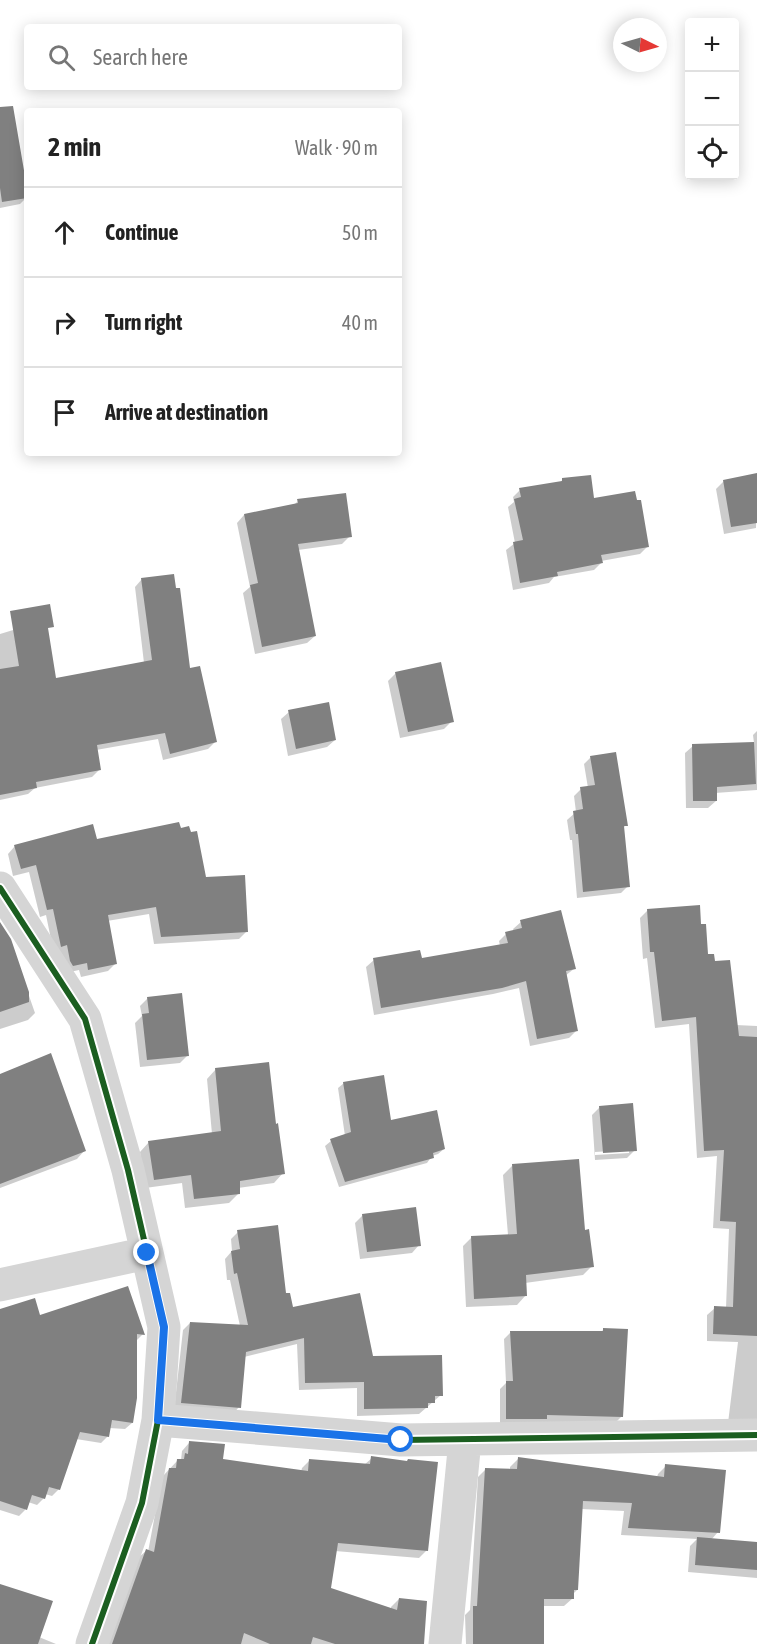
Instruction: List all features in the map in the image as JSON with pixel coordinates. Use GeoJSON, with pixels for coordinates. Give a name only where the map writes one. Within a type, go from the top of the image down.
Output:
{"type":"FeatureCollection","features":[{"type":"Feature","properties":{"kind":"street"},"geometry":{"type":"LineString","coordinates":[[0,888],[85,1018],[128,1170],[164,1327],[158,1420],[142,1503],[92,1644]]}},
{"type":"Feature","properties":{"kind":"street"},"geometry":{"type":"LineString","coordinates":[[0,1285],[147,1253]]}},
{"type":"Feature","properties":{"kind":"street"},"geometry":{"type":"LineString","coordinates":[[158,1420],[401,1440],[757,1435]]}},
{"type":"Feature","properties":{"kind":"street"},"geometry":{"type":"LineString","coordinates":[[445,1644],[465,1440]]}},
{"type":"Feature","properties":{"kind":"building"},"geometry":{"type":"Polygon","coordinates":[[[13,106],[24,170],[24,198],[2,202],[0,188],[0,107],[13,106]]]}},
{"type":"Feature","properties":{"kind":"building"},"geometry":{"type":"Polygon","coordinates":[[[757,473],[757,523],[731,527],[723,480],[757,473]]]}},
{"type":"Feature","properties":{"kind":"building"},"geometry":{"type":"Polygon","coordinates":[[[591,475],[594,498],[635,491],[637,500],[641,500],[649,547],[601,555],[603,563],[557,572],[558,576],[520,583],[513,542],[523,540],[514,499],[521,497],[519,488],[562,481],[562,478],[591,475]]]}},
{"type":"Feature","properties":{"kind":"building"},"geometry":{"type":"Polygon","coordinates":[[[346,493],[352,537],[298,544],[316,636],[262,647],[250,585],[258,583],[244,514],[298,503],[297,499],[346,493]]]}},
{"type":"Feature","properties":{"kind":"building"},"geometry":{"type":"Polygon","coordinates":[[[174,574],[176,588],[180,588],[190,668],[200,666],[217,742],[170,754],[165,733],[97,745],[101,770],[36,782],[37,788],[0,795],[0,669],[19,666],[10,611],[50,604],[54,627],[48,628],[56,678],[152,660],[141,578],[174,574]]]}},
{"type":"Feature","properties":{"kind":"building"},"geometry":{"type":"Polygon","coordinates":[[[441,662],[454,722],[408,732],[395,672],[441,662]]]}},
{"type":"Feature","properties":{"kind":"building"},"geometry":{"type":"Polygon","coordinates":[[[329,702],[336,740],[296,749],[288,710],[329,702]]]}},
{"type":"Feature","properties":{"kind":"building"},"geometry":{"type":"Polygon","coordinates":[[[754,742],[756,784],[717,787],[717,801],[693,801],[692,744],[754,742]]]}},
{"type":"Feature","properties":{"kind":"building"},"geometry":{"type":"Polygon","coordinates":[[[616,752],[628,826],[624,826],[630,887],[583,892],[578,834],[576,834],[573,811],[583,809],[580,787],[595,785],[590,756],[616,752]]]}},
{"type":"Feature","properties":{"kind":"building"},"geometry":{"type":"Polygon","coordinates":[[[179,822],[181,828],[189,826],[191,832],[197,831],[206,877],[245,875],[248,932],[161,937],[156,907],[108,915],[117,964],[88,970],[87,963],[73,966],[67,945],[61,947],[53,909],[47,910],[36,865],[21,869],[14,845],[93,824],[97,839],[179,822]]]}},
{"type":"Feature","properties":{"kind":"building"},"geometry":{"type":"Polygon","coordinates":[[[700,905],[701,924],[706,924],[708,954],[714,954],[715,961],[730,960],[739,1036],[757,1037],[757,1336],[713,1334],[714,1306],[733,1307],[736,1222],[720,1221],[724,1150],[704,1151],[696,1017],[662,1021],[654,952],[650,952],[647,909],[700,905]]]}},
{"type":"Feature","properties":{"kind":"building"},"geometry":{"type":"Polygon","coordinates":[[[561,910],[576,969],[566,971],[578,1031],[537,1039],[526,981],[502,988],[381,1008],[373,958],[420,950],[422,958],[508,943],[505,932],[522,928],[520,920],[561,910]]]}},
{"type":"Feature","properties":{"kind":"building"},"geometry":{"type":"Polygon","coordinates":[[[0,922],[11,939],[29,992],[29,1002],[0,1012],[0,922]]]}},
{"type":"Feature","properties":{"kind":"building"},"geometry":{"type":"Polygon","coordinates":[[[182,993],[189,1056],[147,1060],[142,1014],[149,1013],[147,997],[182,993]]]}},
{"type":"Feature","properties":{"kind":"building"},"geometry":{"type":"Polygon","coordinates":[[[51,1053],[86,1151],[0,1184],[0,1074],[51,1053]]]}},
{"type":"Feature","properties":{"kind":"building"},"geometry":{"type":"Polygon","coordinates":[[[269,1062],[276,1124],[278,1123],[285,1174],[240,1181],[240,1194],[194,1199],[191,1175],[154,1180],[148,1141],[221,1131],[215,1068],[269,1062]]]}},
{"type":"Feature","properties":{"kind":"building"},"geometry":{"type":"Polygon","coordinates":[[[384,1075],[391,1120],[437,1110],[445,1149],[433,1153],[434,1158],[345,1182],[330,1139],[351,1132],[343,1082],[384,1075]]]}},
{"type":"Feature","properties":{"kind":"building"},"geometry":{"type":"Polygon","coordinates":[[[633,1103],[637,1151],[603,1153],[599,1106],[633,1103]]]}},
{"type":"Feature","properties":{"kind":"building"},"geometry":{"type":"Polygon","coordinates":[[[579,1159],[585,1230],[589,1229],[594,1267],[526,1275],[527,1296],[474,1299],[471,1236],[517,1234],[512,1164],[579,1159]]]}},
{"type":"Feature","properties":{"kind":"building"},"geometry":{"type":"Polygon","coordinates":[[[416,1207],[421,1246],[367,1252],[362,1214],[416,1207]]]}},
{"type":"Feature","properties":{"kind":"building"},"geometry":{"type":"Polygon","coordinates":[[[278,1225],[286,1293],[290,1293],[293,1307],[360,1293],[373,1356],[442,1355],[443,1396],[435,1396],[435,1403],[428,1403],[428,1408],[364,1409],[364,1382],[305,1383],[304,1338],[246,1352],[241,1408],[181,1403],[190,1322],[248,1325],[237,1273],[234,1274],[231,1251],[240,1249],[237,1230],[278,1225]]]}},
{"type":"Feature","properties":{"kind":"building"},"geometry":{"type":"Polygon","coordinates":[[[128,1286],[145,1335],[137,1334],[137,1398],[133,1423],[112,1420],[109,1437],[80,1432],[60,1490],[49,1487],[45,1499],[32,1495],[27,1510],[0,1501],[0,1309],[35,1298],[40,1315],[128,1286]]]}},
{"type":"Feature","properties":{"kind":"building"},"geometry":{"type":"Polygon","coordinates":[[[603,1328],[628,1329],[623,1417],[547,1415],[547,1419],[506,1419],[506,1381],[513,1381],[510,1331],[603,1331],[603,1328]]]}},
{"type":"Feature","properties":{"kind":"building"},"geometry":{"type":"Polygon","coordinates":[[[189,1441],[225,1444],[223,1459],[308,1471],[309,1459],[370,1464],[371,1456],[438,1462],[428,1551],[338,1543],[331,1588],[397,1610],[399,1598],[427,1601],[424,1644],[335,1644],[313,1637],[311,1644],[270,1644],[244,1633],[241,1644],[112,1644],[146,1549],[154,1552],[169,1468],[176,1468],[177,1459],[184,1459],[185,1453],[188,1454],[189,1441]]]}},
{"type":"Feature","properties":{"kind":"building"},"geometry":{"type":"Polygon","coordinates":[[[518,1457],[664,1477],[665,1464],[726,1470],[720,1533],[628,1528],[632,1503],[583,1501],[578,1590],[574,1590],[574,1599],[544,1599],[544,1644],[473,1644],[473,1606],[477,1606],[485,1468],[517,1469],[518,1457]]]}},
{"type":"Feature","properties":{"kind":"building"},"geometry":{"type":"Polygon","coordinates":[[[697,1537],[757,1542],[757,1570],[695,1565],[697,1537]]]}},
{"type":"Feature","properties":{"kind":"building"},"geometry":{"type":"Polygon","coordinates":[[[0,1584],[53,1601],[38,1644],[0,1644],[0,1584]]]}},
{"type":"Feature","properties":{"kind":"cycle path"},"geometry":{"type":"LineString","coordinates":[[0,888],[85,1019],[128,1170],[164,1327],[158,1420],[142,1503],[92,1644]]}},
{"type":"Feature","properties":{"kind":"cycle path"},"geometry":{"type":"LineString","coordinates":[[158,1420],[401,1440],[757,1435]]}},
{"type":"Feature","properties":{"kind":"route"},"geometry":{"type":"LineString","coordinates":[[147,1253],[164,1327],[158,1420],[401,1440]]}}]}
